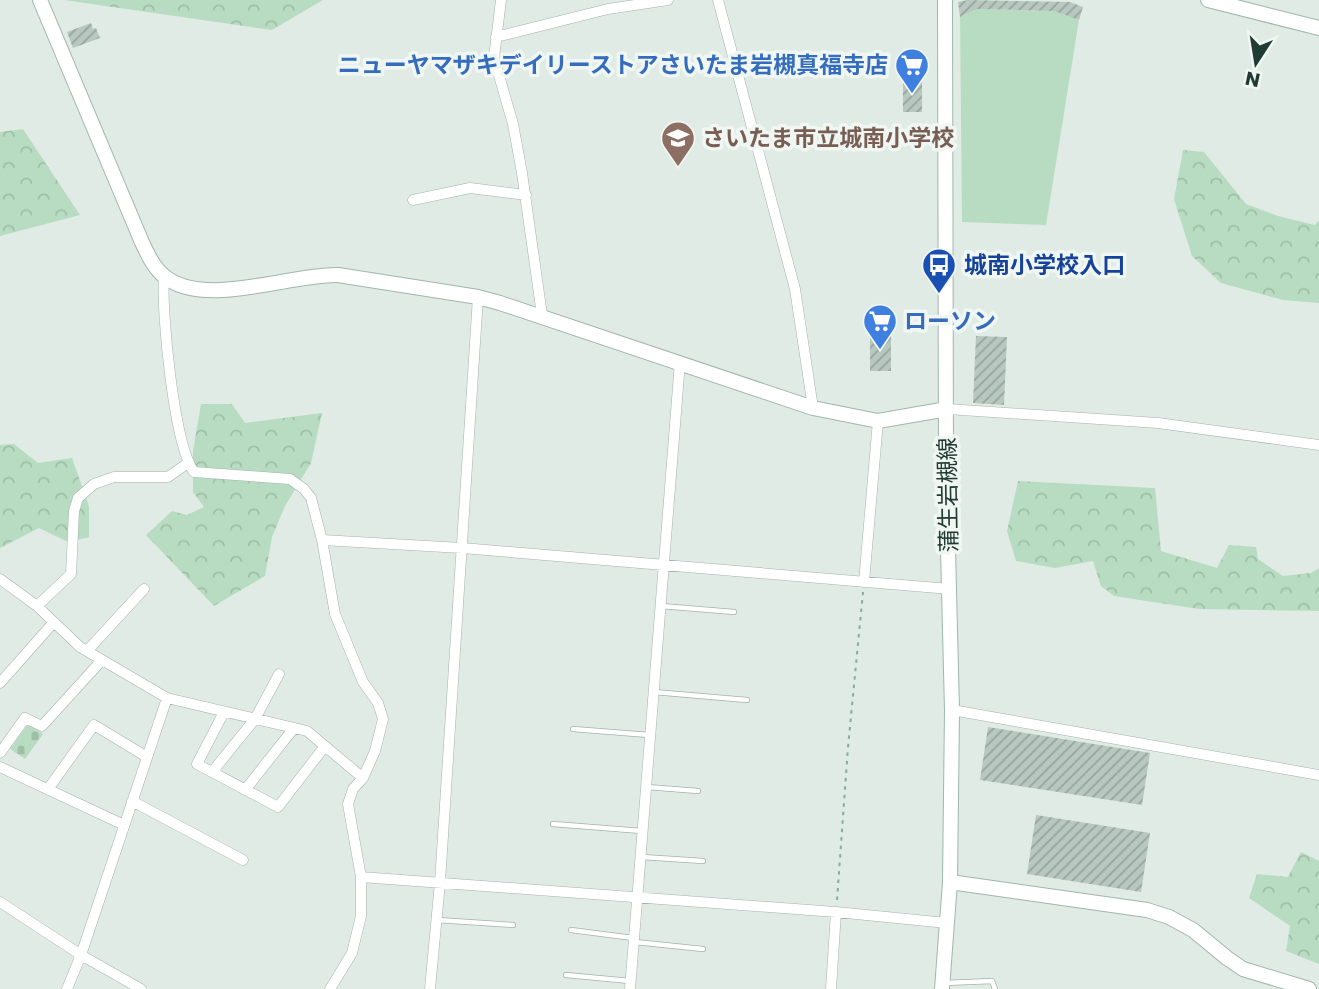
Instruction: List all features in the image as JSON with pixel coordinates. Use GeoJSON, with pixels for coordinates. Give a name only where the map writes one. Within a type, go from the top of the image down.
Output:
{"type":"FeatureCollection","features":[{"type":"Feature","properties":{"kind":"street"},"geometry":{"type":"LineString","coordinates":[[40,0],[151,261],[164,276],[178,285],[196,290],[222,290],[318,275],[338,275],[478,297],[542,315],[813,408],[878,421],[947,409],[1158,423],[1319,445]]}},
{"type":"Feature","properties":{"kind":"street"},"geometry":{"type":"LineString","coordinates":[[501,0],[494,58],[513,124],[526,195],[542,315]]}},
{"type":"Feature","properties":{"kind":"street"},"geometry":{"type":"LineString","coordinates":[[496,37],[608,9],[668,0]]}},
{"type":"Feature","properties":{"kind":"street"},"geometry":{"type":"LineString","coordinates":[[718,0],[795,289],[813,408]]}},
{"type":"Feature","properties":{"kind":"street","name":"蒲生岩槻線"},"geometry":{"type":"LineString","coordinates":[[942,986],[950,881],[952,710],[945,0]]}},
{"type":"Feature","properties":{"kind":"street"},"geometry":{"type":"LineString","coordinates":[[1208,0],[1319,29]]}},
{"type":"Feature","properties":{"kind":"street"},"geometry":{"type":"LineString","coordinates":[[413,200],[470,188],[526,195]]}},
{"type":"Feature","properties":{"kind":"street"},"geometry":{"type":"LineString","coordinates":[[164,276],[162,299],[175,405],[187,463],[194,472],[290,479],[311,498],[322,540],[335,614],[363,682],[378,703],[383,719],[375,751],[363,778],[353,789],[348,804],[361,877],[361,916],[352,953],[331,989]]}},
{"type":"Feature","properties":{"kind":"street"},"geometry":{"type":"LineString","coordinates":[[430,989],[440,882],[478,297]]}},
{"type":"Feature","properties":{"kind":"street"},"geometry":{"type":"LineString","coordinates":[[630,985],[680,362]]}},
{"type":"Feature","properties":{"kind":"street"},"geometry":{"type":"LineString","coordinates":[[864,582],[878,421]]}},
{"type":"Feature","properties":{"kind":"street"},"geometry":{"type":"LineString","coordinates":[[37,606],[71,574],[74,511],[78,498],[94,484],[114,477],[168,477],[187,463]]}},
{"type":"Feature","properties":{"kind":"street"},"geometry":{"type":"LineString","coordinates":[[322,540],[462,548],[950,589]]}},
{"type":"Feature","properties":{"kind":"street"},"geometry":{"type":"LineString","coordinates":[[0,579],[37,606],[87,652],[167,698],[307,731],[363,778]]}},
{"type":"Feature","properties":{"kind":"street"},"geometry":{"type":"LineString","coordinates":[[87,652],[144,589]]}},
{"type":"Feature","properties":{"kind":"street"},"geometry":{"type":"LineString","coordinates":[[0,683],[54,622]]}},
{"type":"Feature","properties":{"kind":"street"},"geometry":{"type":"LineString","coordinates":[[0,753],[24,718],[42,726],[102,660]]}},
{"type":"Feature","properties":{"kind":"street"},"geometry":{"type":"LineString","coordinates":[[212,772],[255,719],[279,674]]}},
{"type":"Feature","properties":{"kind":"street"},"geometry":{"type":"LineString","coordinates":[[67,989],[81,955],[167,698]]}},
{"type":"Feature","properties":{"kind":"street"},"geometry":{"type":"LineString","coordinates":[[952,710],[1319,775]]}},
{"type":"Feature","properties":{"kind":"street"},"geometry":{"type":"LineString","coordinates":[[224,712],[197,764],[278,807],[325,746]]}},
{"type":"Feature","properties":{"kind":"street"},"geometry":{"type":"LineString","coordinates":[[48,789],[94,725],[147,757]]}},
{"type":"Feature","properties":{"kind":"street"},"geometry":{"type":"LineString","coordinates":[[245,790],[293,728]]}},
{"type":"Feature","properties":{"kind":"street"},"geometry":{"type":"LineString","coordinates":[[0,767],[124,825]]}},
{"type":"Feature","properties":{"kind":"street"},"geometry":{"type":"LineString","coordinates":[[132,801],[243,860]]}},
{"type":"Feature","properties":{"kind":"street"},"geometry":{"type":"LineString","coordinates":[[361,877],[836,912],[947,923]]}},
{"type":"Feature","properties":{"kind":"street"},"geometry":{"type":"LineString","coordinates":[[950,881],[1147,909],[1193,930],[1243,969],[1309,989]]}},
{"type":"Feature","properties":{"kind":"street"},"geometry":{"type":"LineString","coordinates":[[0,902],[81,955],[141,989]]}},
{"type":"Feature","properties":{"kind":"street"},"geometry":{"type":"LineString","coordinates":[[831,989],[836,912]]}},
{"type":"Feature","properties":{"kind":"lane"},"geometry":{"type":"LineString","coordinates":[[660,606],[734,612]]}},
{"type":"Feature","properties":{"kind":"lane"},"geometry":{"type":"LineString","coordinates":[[653,692],[747,700]]}},
{"type":"Feature","properties":{"kind":"lane"},"geometry":{"type":"LineString","coordinates":[[573,729],[650,735]]}},
{"type":"Feature","properties":{"kind":"lane"},"geometry":{"type":"LineString","coordinates":[[646,787],[698,791]]}},
{"type":"Feature","properties":{"kind":"lane"},"geometry":{"type":"LineString","coordinates":[[553,824],[643,831]]}},
{"type":"Feature","properties":{"kind":"lane"},"geometry":{"type":"LineString","coordinates":[[641,857],[704,861]]}},
{"type":"Feature","properties":{"kind":"lane"},"geometry":{"type":"LineString","coordinates":[[436,920],[513,925]]}},
{"type":"Feature","properties":{"kind":"lane"},"geometry":{"type":"LineString","coordinates":[[571,930],[703,949]]}},
{"type":"Feature","properties":{"kind":"lane"},"geometry":{"type":"LineString","coordinates":[[566,975],[630,985]]}},
{"type":"Feature","properties":{"kind":"lane"},"geometry":{"type":"LineString","coordinates":[[942,986],[992,981],[995,989]]}},
{"type":"Feature","properties":{"kind":"path"},"geometry":{"type":"LineString","coordinates":[[836,912],[864,582]]}},
{"type":"Feature","properties":{"kind":"green space"},"geometry":{"type":"Polygon","coordinates":[[[64,0],[323,0],[272,30],[64,0]]]}},
{"type":"Feature","properties":{"kind":"green space"},"geometry":{"type":"Polygon","coordinates":[[[977,9],[1054,11],[1079,20],[1046,225],[962,222],[960,17],[977,9]]]}},
{"type":"Feature","properties":{"kind":"green space"},"geometry":{"type":"Polygon","coordinates":[[[23,129],[80,215],[0,236],[0,132],[23,129]]]}},
{"type":"Feature","properties":{"kind":"green space"},"geometry":{"type":"Polygon","coordinates":[[[1183,150],[1204,152],[1246,204],[1278,216],[1315,225],[1319,220],[1319,303],[1283,300],[1221,283],[1192,256],[1174,199],[1183,150]]]}},
{"type":"Feature","properties":{"kind":"green space"},"geometry":{"type":"Polygon","coordinates":[[[201,404],[232,404],[245,423],[322,413],[311,463],[285,506],[272,537],[265,576],[214,606],[146,535],[172,511],[187,515],[204,507],[193,492],[193,451],[201,404]]]}},
{"type":"Feature","properties":{"kind":"green space"},"geometry":{"type":"Polygon","coordinates":[[[14,444],[38,463],[72,458],[89,506],[89,537],[68,542],[39,528],[0,548],[0,445],[14,444]]]}},
{"type":"Feature","properties":{"kind":"green space"},"geometry":{"type":"Polygon","coordinates":[[[1018,481],[1155,488],[1161,551],[1217,568],[1229,545],[1256,547],[1258,559],[1283,576],[1311,573],[1319,568],[1319,611],[1199,609],[1114,596],[1101,586],[1093,561],[1055,568],[1016,561],[1007,531],[1018,481]]]}},
{"type":"Feature","properties":{"kind":"green space"},"geometry":{"type":"Polygon","coordinates":[[[28,724],[43,734],[25,759],[10,749],[28,724]]]}},
{"type":"Feature","properties":{"kind":"green space"},"geometry":{"type":"Polygon","coordinates":[[[1301,852],[1319,861],[1319,964],[1286,951],[1290,926],[1249,898],[1257,874],[1288,877],[1301,852]]]}},
{"type":"Feature","properties":{"kind":"building"},"geometry":{"type":"Polygon","coordinates":[[[958,2],[1070,2],[1083,7],[1079,20],[1054,11],[977,9],[960,17],[958,2]]]}},
{"type":"Feature","properties":{"kind":"building"},"geometry":{"type":"Polygon","coordinates":[[[91,23],[100,38],[73,48],[67,32],[91,23]]]}},
{"type":"Feature","properties":{"kind":"building"},"geometry":{"type":"Polygon","coordinates":[[[903,75],[922,75],[922,112],[903,112],[903,75]]]}},
{"type":"Feature","properties":{"kind":"building"},"geometry":{"type":"Polygon","coordinates":[[[870,330],[891,330],[891,371],[870,371],[870,330]]]}},
{"type":"Feature","properties":{"kind":"building"},"geometry":{"type":"Polygon","coordinates":[[[976,336],[1007,337],[1004,405],[973,403],[976,336]]]}},
{"type":"Feature","properties":{"kind":"building"},"geometry":{"type":"Polygon","coordinates":[[[988,727],[1150,753],[1142,805],[980,780],[988,727]]]}},
{"type":"Feature","properties":{"kind":"building"},"geometry":{"type":"Polygon","coordinates":[[[1036,815],[1150,833],[1141,892],[1027,874],[1036,815]]]}},
{"type":"Feature","properties":{"kind":"place","name":"ニューヤマザキデイリーストアさいたま岩槻真福寺店"},"geometry":{"type":"Point","coordinates":[912,95]}},
{"type":"Feature","properties":{"kind":"place","name":"さいたま市立城南小学校"},"geometry":{"type":"Point","coordinates":[678,168]}},
{"type":"Feature","properties":{"kind":"place","name":"城南小学校入口"},"geometry":{"type":"Point","coordinates":[939,295]}},
{"type":"Feature","properties":{"kind":"place","name":"ローソン"},"geometry":{"type":"Point","coordinates":[880,351]}}]}
